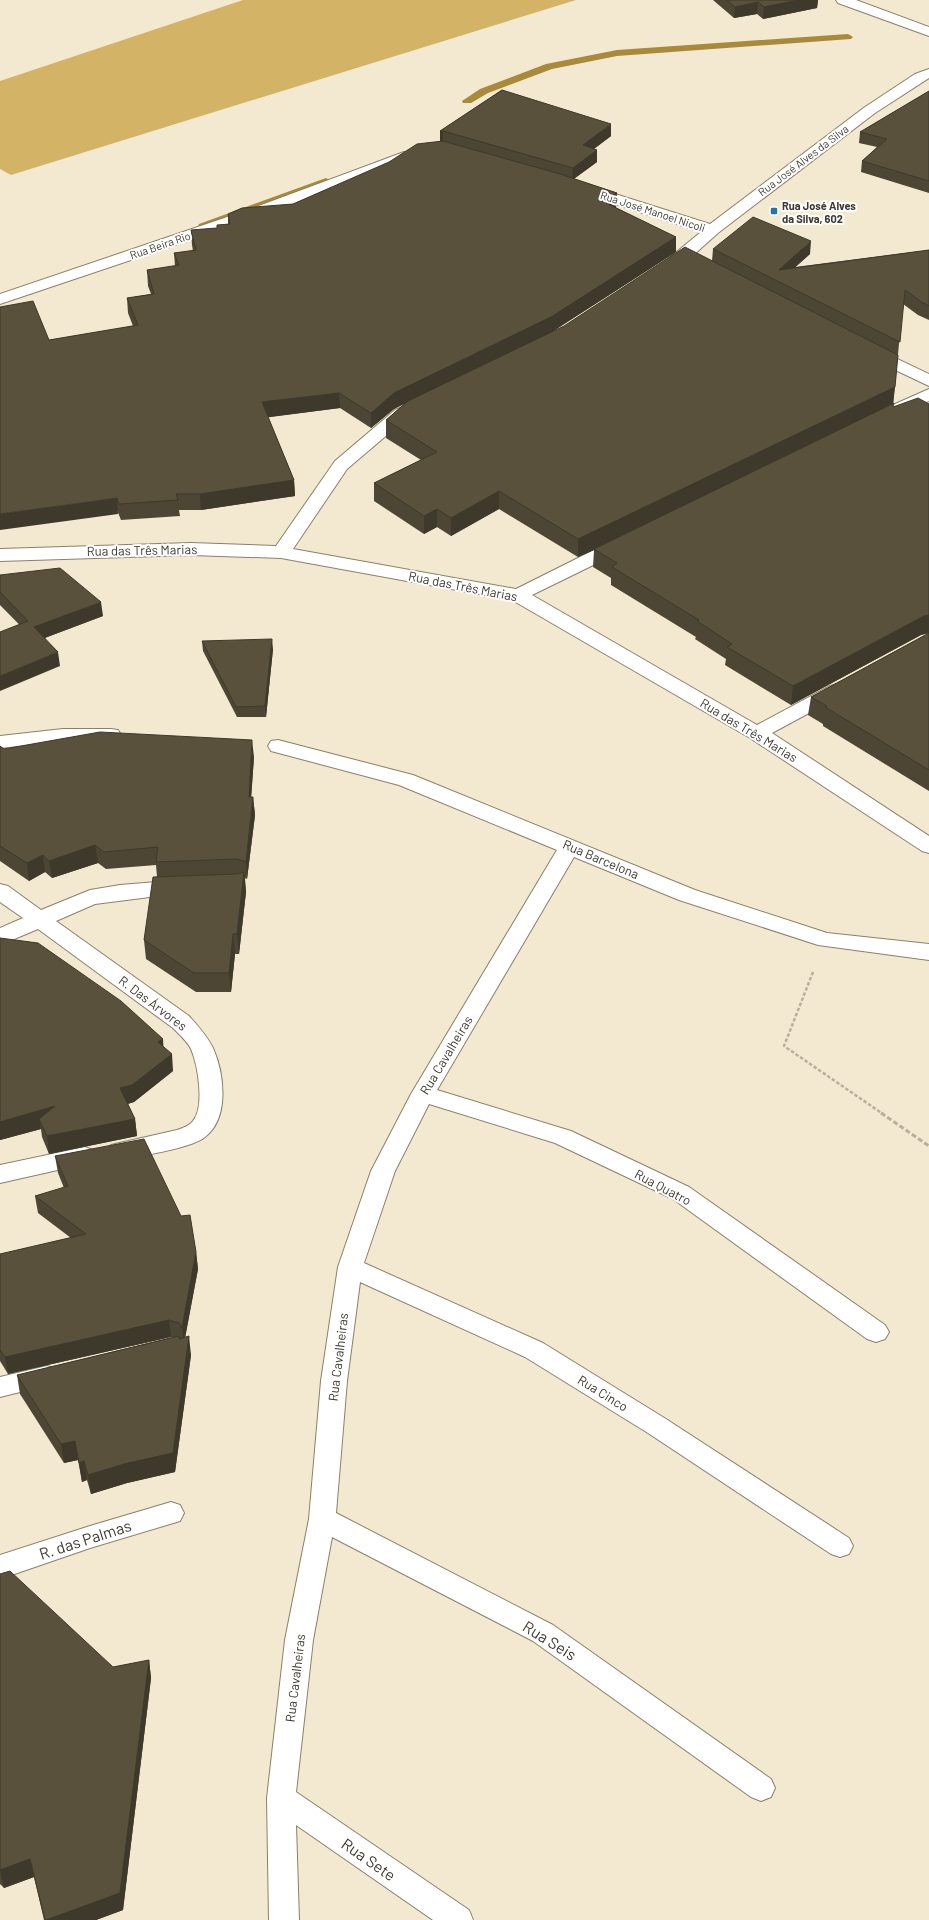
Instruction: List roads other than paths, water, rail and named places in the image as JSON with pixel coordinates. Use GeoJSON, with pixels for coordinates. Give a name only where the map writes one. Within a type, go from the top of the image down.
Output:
{"type":"FeatureCollection","features":[{"type":"Feature","properties":{"kind":"street"},"geometry":{"type":"LineString","coordinates":[[843,0],[892,13],[929,32]]}},
{"type":"Feature","properties":{"kind":"street","name":"Rua José Alves da Silva"},"geometry":{"type":"LineString","coordinates":[[650,277],[690,260],[712,230],[870,110],[920,77],[929,73]]}},
{"type":"Feature","properties":{"kind":"street","name":"Rua Beira Rio"},"geometry":{"type":"LineString","coordinates":[[0,300],[193,234],[421,152]]}},
{"type":"Feature","properties":{"kind":"street","name":"Rua José Manoel Nicoli"},"geometry":{"type":"LineString","coordinates":[[576,187],[712,230]]}},
{"type":"Feature","properties":{"kind":"street"},"geometry":{"type":"LineString","coordinates":[[859,345],[929,381]]}},
{"type":"Feature","properties":{"kind":"street"},"geometry":{"type":"LineString","coordinates":[[879,418],[929,394]]}},
{"type":"Feature","properties":{"kind":"street"},"geometry":{"type":"LineString","coordinates":[[280,552],[341,465],[401,414],[428,401]]}},
{"type":"Feature","properties":{"kind":"street"},"geometry":{"type":"LineString","coordinates":[[518,595],[638,536]]}},
{"type":"Feature","properties":{"kind":"street","name":"Rua das Três Marias"},"geometry":{"type":"LineString","coordinates":[[0,555],[191,549],[280,552],[518,595],[757,733],[929,846]]}},
{"type":"Feature","properties":{"kind":"street"},"geometry":{"type":"LineString","coordinates":[[757,733],[854,681]]}},
{"type":"Feature","properties":{"kind":"street"},"geometry":{"type":"LineString","coordinates":[[0,742],[63,734],[131,736]]}},
{"type":"Feature","properties":{"kind":"street","name":"Rua Barcelona"},"geometry":{"type":"LineString","coordinates":[[278,746],[406,780],[687,895],[826,940],[929,952]]}},
{"type":"Feature","properties":{"kind":"street","name":"Rua Cavalheiras"},"geometry":{"type":"LineString","coordinates":[[284,1920],[281,1798],[299,1640],[322,1519],[334,1381],[350,1267],[383,1170],[423,1094],[570,846]]}},
{"type":"Feature","properties":{"kind":"street"},"geometry":{"type":"LineString","coordinates":[[0,937],[90,897],[152,889],[199,887]]}},
{"type":"Feature","properties":{"kind":"street","name":"R. Das Árvores"},"geometry":{"type":"LineString","coordinates":[[0,891],[181,1022],[192,1033],[202,1049],[210,1072],[210,1099],[204,1123],[197,1131],[184,1136],[124,1150],[79,1157],[0,1174]]}},
{"type":"Feature","properties":{"kind":"street","name":"Rua Quatro"},"geometry":{"type":"LineString","coordinates":[[423,1094],[563,1137],[681,1193],[876,1332]]}},
{"type":"Feature","properties":{"kind":"street","name":"Rua Cinco"},"geometry":{"type":"LineString","coordinates":[[350,1267],[534,1350],[657,1426],[840,1546]]}},
{"type":"Feature","properties":{"kind":"street"},"geometry":{"type":"LineString","coordinates":[[0,1387],[70,1371]]}},
{"type":"Feature","properties":{"kind":"street","name":"R. das Palmas"},"geometry":{"type":"LineString","coordinates":[[0,1567],[90,1537],[171,1513]]}},
{"type":"Feature","properties":{"kind":"street","name":"Rua Seis"},"geometry":{"type":"LineString","coordinates":[[322,1519],[543,1633],[761,1788]]}},
{"type":"Feature","properties":{"kind":"street","name":"Rua Sete"},"geometry":{"type":"LineString","coordinates":[[281,1798],[458,1920]]}},
{"type":"Feature","properties":{"kind":"waterway"},"geometry":{"type":"LineString","coordinates":[[467,101],[484,91],[550,66],[617,53],[848,37]]}},
{"type":"Feature","properties":{"kind":"waterway"},"geometry":{"type":"LineString","coordinates":[[203,226],[326,181]]}},
{"type":"Feature","properties":{"kind":"place","name":"Rua José Alves da Silva, 602"},"geometry":{"type":"Point","coordinates":[774,211]}}]}
